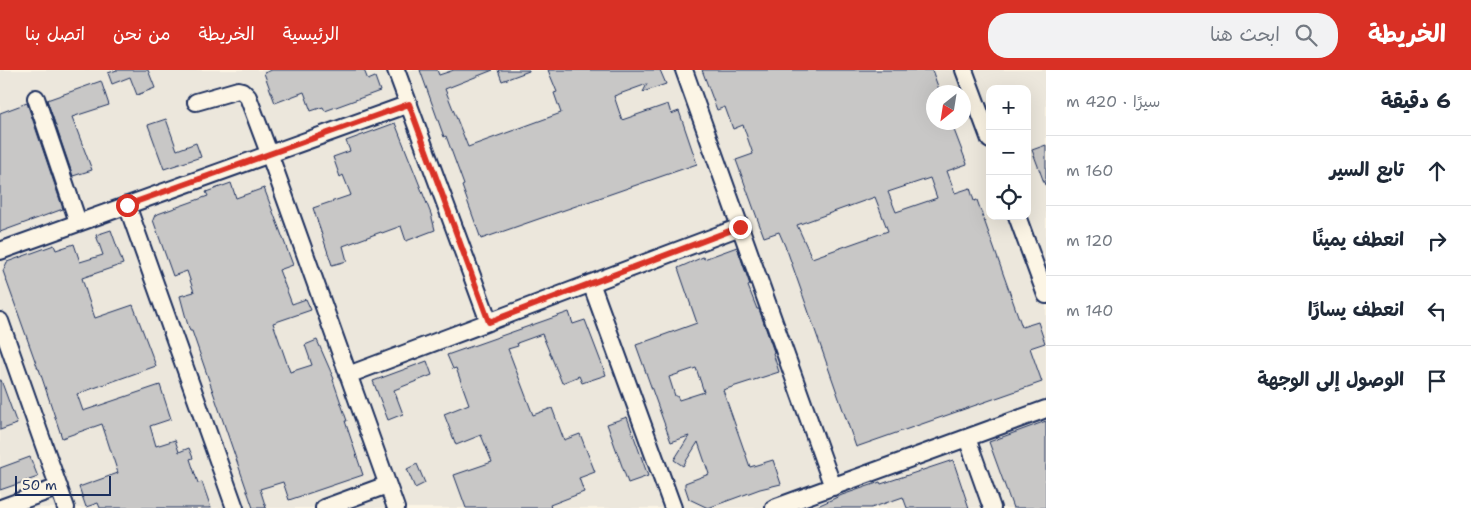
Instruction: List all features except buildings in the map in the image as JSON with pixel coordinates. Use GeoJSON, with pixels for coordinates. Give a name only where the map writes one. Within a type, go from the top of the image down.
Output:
{"type":"FeatureCollection","features":[{"type":"Feature","properties":{"kind":"lane"},"geometry":{"type":"LineString","coordinates":[[396,70],[489,322]]}},
{"type":"Feature","properties":{"kind":"lane"},"geometry":{"type":"LineString","coordinates":[[684,70],[833,487]]}},
{"type":"Feature","properties":{"kind":"lane"},"geometry":{"type":"LineString","coordinates":[[964,70],[986,130]]}},
{"type":"Feature","properties":{"kind":"lane"},"geometry":{"type":"LineString","coordinates":[[196,102],[233,91],[242,91],[248,97],[396,508]]}},
{"type":"Feature","properties":{"kind":"lane"},"geometry":{"type":"LineString","coordinates":[[36,98],[78,222]]}},
{"type":"Feature","properties":{"kind":"lane"},"geometry":{"type":"LineString","coordinates":[[0,251],[409,104]]}},
{"type":"Feature","properties":{"kind":"lane"},"geometry":{"type":"LineString","coordinates":[[127,205],[235,508]]}},
{"type":"Feature","properties":{"kind":"lane"},"geometry":{"type":"LineString","coordinates":[[1018,220],[1046,295]]}},
{"type":"Feature","properties":{"kind":"lane"},"geometry":{"type":"LineString","coordinates":[[348,375],[740,227]]}},
{"type":"Feature","properties":{"kind":"lane"},"geometry":{"type":"LineString","coordinates":[[591,283],[673,508]]}},
{"type":"Feature","properties":{"kind":"lane"},"geometry":{"type":"LineString","coordinates":[[0,321],[7,362],[66,508]]}},
{"type":"Feature","properties":{"kind":"lane"},"geometry":{"type":"LineString","coordinates":[[774,508],[1046,409]]}},
{"type":"Feature","properties":{"kind":"lane"},"geometry":{"type":"LineString","coordinates":[[967,438],[992,508]]}},
{"type":"Feature","properties":{"kind":"lane"},"geometry":{"type":"LineString","coordinates":[[324,508],[388,485]]}},
{"type":"Feature","properties":{"kind":"lane"},"geometry":{"type":"LineString","coordinates":[[0,508],[59,487]]}},
{"type":"Feature","properties":{"kind":"shaded area"},"geometry":{"type":"Polygon","coordinates":[[[0,70],[1046,70],[1046,508],[0,508],[0,70]]]}},
{"type":"Feature","properties":{"kind":"route"},"geometry":{"type":"LineString","coordinates":[[127,205],[409,104],[489,322],[740,227]]}}]}
